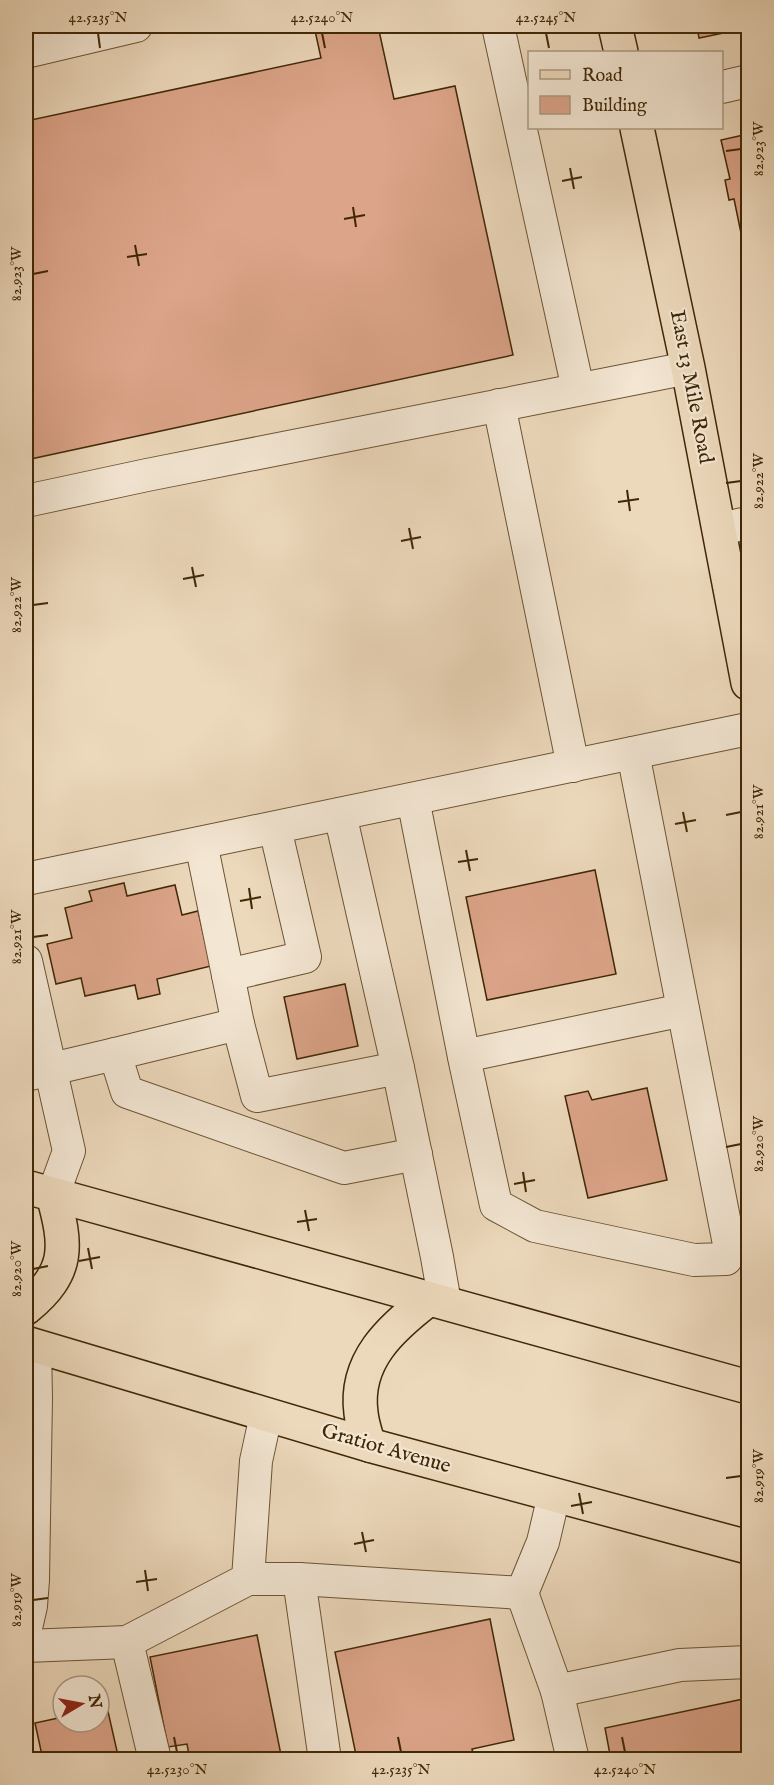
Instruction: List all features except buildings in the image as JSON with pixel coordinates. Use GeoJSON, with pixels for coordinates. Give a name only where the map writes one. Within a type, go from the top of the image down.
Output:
{"type":"FeatureCollection","features":[{"type":"Feature","properties":{"kind":"main road"},"geometry":{"type":"LineString","coordinates":[[615,26],[621,51]]}},
{"type":"Feature","properties":{"kind":"main road","name":"East 13 Mile Road"},"geometry":{"type":"LineString","coordinates":[[637,129],[688,368],[734,526],[748,683]]}},
{"type":"Feature","properties":{"kind":"main road"},"geometry":{"type":"LineString","coordinates":[[39,1191],[748,1387]]}},
{"type":"Feature","properties":{"kind":"main road"},"geometry":{"type":"LineString","coordinates":[[26,1308],[52,1281],[61,1264],[63,1243],[60,1221],[39,1191]]}},
{"type":"Feature","properties":{"kind":"main road"},"geometry":{"type":"LineString","coordinates":[[369,1445],[361,1414],[360,1389],[366,1368],[380,1342],[401,1320],[437,1301]]}},
{"type":"Feature","properties":{"kind":"main road","name":"Gratiot Avenue"},"geometry":{"type":"LineString","coordinates":[[30,1344],[369,1445],[748,1547]]}},
{"type":"Feature","properties":{"kind":"street"},"geometry":{"type":"LineString","coordinates":[[26,52],[136,26]]}},
{"type":"Feature","properties":{"kind":"street"},"geometry":{"type":"LineString","coordinates":[[498,26],[578,389]]}},
{"type":"Feature","properties":{"kind":"street"},"geometry":{"type":"LineString","coordinates":[[723,87],[748,81]]}},
{"type":"Feature","properties":{"kind":"street"},"geometry":{"type":"LineString","coordinates":[[26,501],[688,368]]}},
{"type":"Feature","properties":{"kind":"street"},"geometry":{"type":"LineString","coordinates":[[499,405],[573,766]]}},
{"type":"Feature","properties":{"kind":"street"},"geometry":{"type":"LineString","coordinates":[[26,879],[748,729]]}},
{"type":"Feature","properties":{"kind":"street"},"geometry":{"type":"LineString","coordinates":[[413,799],[496,1205],[536,1226],[694,1260],[726,1259],[729,1244],[633,753]]}},
{"type":"Feature","properties":{"kind":"street"},"geometry":{"type":"LineString","coordinates":[[340,814],[398,1068],[437,1257],[437,1301]]}},
{"type":"Feature","properties":{"kind":"street"},"geometry":{"type":"LineString","coordinates":[[228,975],[305,957],[275,828]]}},
{"type":"Feature","properties":{"kind":"street"},"geometry":{"type":"LineString","coordinates":[[201,843],[238,1024],[257,1096],[398,1068]]}},
{"type":"Feature","properties":{"kind":"street"},"geometry":{"type":"LineString","coordinates":[[26,961],[38,1072],[69,1151],[39,1191]]}},
{"type":"Feature","properties":{"kind":"street"},"geometry":{"type":"LineString","coordinates":[[464,1056],[684,1010]]}},
{"type":"Feature","properties":{"kind":"street"},"geometry":{"type":"LineString","coordinates":[[38,1072],[238,1024]]}},
{"type":"Feature","properties":{"kind":"street"},"geometry":{"type":"LineString","coordinates":[[115,1054],[127,1092],[344,1168],[416,1154]]}},
{"type":"Feature","properties":{"kind":"street"},"geometry":{"type":"LineString","coordinates":[[26,1628],[33,1580],[36,1398],[30,1344]]}},
{"type":"Feature","properties":{"kind":"street"},"geometry":{"type":"LineString","coordinates":[[248,1579],[256,1461],[266,1415]]}},
{"type":"Feature","properties":{"kind":"street"},"geometry":{"type":"LineString","coordinates":[[554,1495],[543,1542],[522,1593],[557,1691],[573,1760]]}},
{"type":"Feature","properties":{"kind":"street"},"geometry":{"type":"LineString","coordinates":[[26,1646],[127,1642],[248,1579],[299,1579],[522,1593]]}},
{"type":"Feature","properties":{"kind":"street"},"geometry":{"type":"LineString","coordinates":[[299,1579],[325,1760]]}},
{"type":"Feature","properties":{"kind":"street"},"geometry":{"type":"LineString","coordinates":[[127,1642],[155,1760]]}},
{"type":"Feature","properties":{"kind":"street"},"geometry":{"type":"LineString","coordinates":[[557,1691],[680,1665],[748,1662]]}}]}
